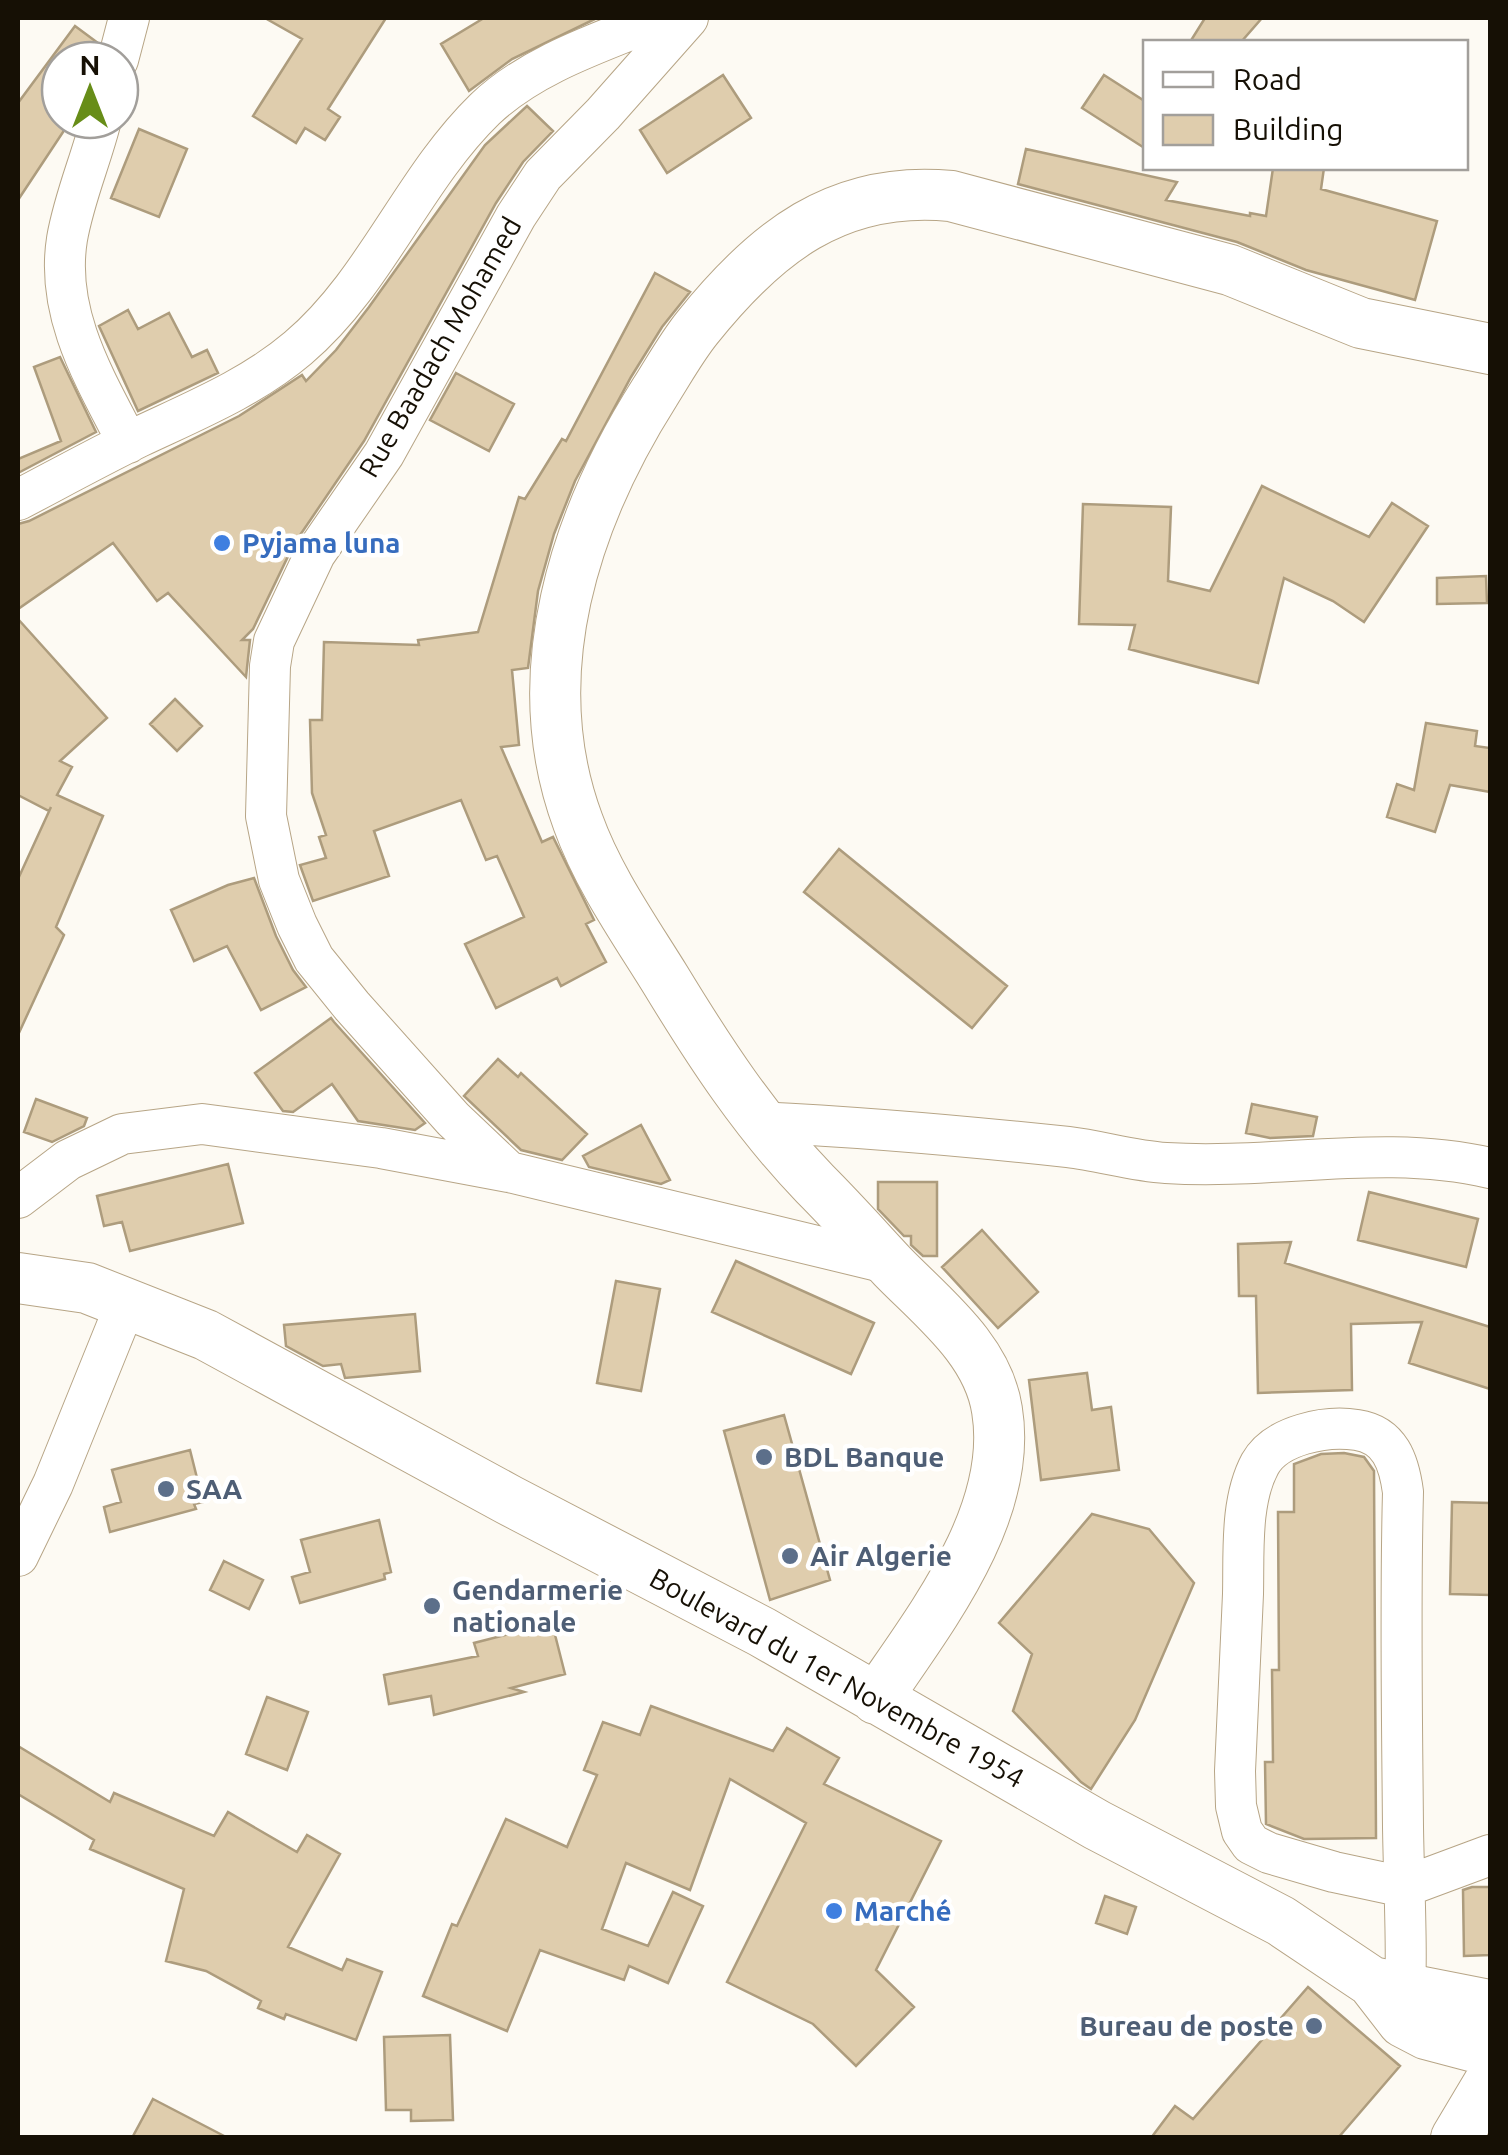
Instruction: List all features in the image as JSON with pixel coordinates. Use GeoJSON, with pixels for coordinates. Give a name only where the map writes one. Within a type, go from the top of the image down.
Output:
{"type":"FeatureCollection","features":[{"type":"Feature","properties":{"kind":"main road"},"geometry":{"type":"LineString","coordinates":[[876,1699],[924,1628],[982,1520],[997,1476],[998,1410],[989,1378],[957,1331],[758,1122],[717,1066],[599,869],[578,821],[564,774],[555,688],[564,598],[580,542],[628,435],[686,342],[717,304],[782,241],[841,208],[882,196],[952,196],[1230,270],[1361,323],[1490,348]]}},
{"type":"Feature","properties":{"kind":"main road","name":"Boulevard du 1er Novembre 1954"},"geometry":{"type":"LineString","coordinates":[[18,1278],[87,1288],[127,1301],[238,1352],[508,1500],[762,1632],[1097,1825],[1280,1921],[1394,1998]]}},
{"type":"Feature","properties":{"kind":"main road"},"geometry":{"type":"LineString","coordinates":[[1394,1998],[1488,2041],[1456,2138]]}},
{"type":"Feature","properties":{"kind":"street"},"geometry":{"type":"LineString","coordinates":[[18,500],[258,380],[301,346],[366,273],[406,208],[485,109],[514,85],[660,18]]}},
{"type":"Feature","properties":{"kind":"street","name":"Rue Baadach Mohamed"},"geometry":{"type":"LineString","coordinates":[[508,1172],[420,1085],[352,1006],[314,959],[297,925],[279,880],[266,816],[270,666],[274,641],[315,554],[384,454],[543,174],[603,114],[688,18]]}},
{"type":"Feature","properties":{"kind":"street"},"geometry":{"type":"LineString","coordinates":[[96,140],[66,244],[68,307],[88,367],[128,443]]}},
{"type":"Feature","properties":{"kind":"street"},"geometry":{"type":"LineString","coordinates":[[758,1122],[853,1126],[1074,1148],[1161,1163],[1230,1166],[1316,1159],[1416,1158],[1458,1160],[1490,1168]]}},
{"type":"Feature","properties":{"kind":"street"},"geometry":{"type":"LineString","coordinates":[[18,1198],[68,1160],[122,1134],[202,1124],[381,1148],[508,1172],[890,1264]]}},
{"type":"Feature","properties":{"kind":"street"},"geometry":{"type":"LineString","coordinates":[[18,1556],[127,1301]]}},
{"type":"Feature","properties":{"kind":"street"},"geometry":{"type":"LineString","coordinates":[[1394,1998],[1404,1887],[1404,1492],[1400,1469],[1391,1450],[1378,1436],[1355,1429],[1287,1440],[1272,1449],[1260,1465],[1249,1507],[1235,1771],[1238,1821],[1251,1844],[1268,1853],[1404,1887],[1490,1856]]}},
{"type":"Feature","properties":{"kind":"building"},"geometry":{"type":"Polygon","coordinates":[[[265,18],[386,18],[328,109],[340,117],[325,140],[305,128],[296,143],[253,116],[302,39],[265,18]]]}},
{"type":"Feature","properties":{"kind":"building"},"geometry":{"type":"Polygon","coordinates":[[[484,18],[597,18],[512,59],[469,91],[441,44],[484,18]]]}},
{"type":"Feature","properties":{"kind":"building"},"geometry":{"type":"Polygon","coordinates":[[[1205,18],[1262,18],[1243,40],[1191,40],[1205,18]]]}},
{"type":"Feature","properties":{"kind":"building"},"geometry":{"type":"Polygon","coordinates":[[[75,26],[94,40],[65,40],[75,26]]]}},
{"type":"Feature","properties":{"kind":"building"},"geometry":{"type":"Polygon","coordinates":[[[40,73],[40,140],[58,140],[18,200],[18,103],[40,73]]]}},
{"type":"Feature","properties":{"kind":"building"},"geometry":{"type":"Polygon","coordinates":[[[723,75],[751,118],[667,173],[640,130],[723,75]]]}},
{"type":"Feature","properties":{"kind":"building"},"geometry":{"type":"Polygon","coordinates":[[[1104,75],[1143,100],[1143,147],[1082,108],[1104,75]]]}},
{"type":"Feature","properties":{"kind":"building"},"geometry":{"type":"Polygon","coordinates":[[[527,106],[553,131],[523,162],[496,203],[364,441],[294,544],[253,629],[242,640],[250,640],[246,677],[168,593],[157,601],[113,543],[18,609],[18,524],[239,416],[302,375],[306,381],[369,307],[485,145],[527,106]]]}},
{"type":"Feature","properties":{"kind":"building"},"geometry":{"type":"Polygon","coordinates":[[[140,129],[187,149],[159,217],[111,198],[135,140],[140,140],[140,129]]]}},
{"type":"Feature","properties":{"kind":"building"},"geometry":{"type":"Polygon","coordinates":[[[1026,149],[1177,182],[1166,200],[1266,216],[1273,170],[1324,170],[1321,189],[1437,221],[1415,300],[1306,270],[1237,242],[1018,184],[1026,149]]]}},
{"type":"Feature","properties":{"kind":"building"},"geometry":{"type":"Polygon","coordinates":[[[655,273],[690,292],[662,327],[631,377],[575,481],[554,534],[538,591],[528,668],[512,670],[519,745],[501,747],[542,842],[553,837],[594,920],[586,924],[606,962],[561,986],[557,978],[496,1008],[465,944],[524,917],[497,856],[486,860],[461,800],[374,831],[389,876],[313,901],[300,865],[326,858],[319,837],[326,835],[312,793],[310,720],[322,720],[324,642],[419,645],[418,640],[478,632],[519,497],[525,499],[562,439],[566,441],[655,273]]]}},
{"type":"Feature","properties":{"kind":"building"},"geometry":{"type":"Polygon","coordinates":[[[128,310],[138,329],[169,313],[192,357],[207,350],[218,373],[138,411],[99,326],[128,310]]]}},
{"type":"Feature","properties":{"kind":"building"},"geometry":{"type":"Polygon","coordinates":[[[60,357],[96,432],[18,473],[18,459],[61,441],[34,367],[60,357]]]}},
{"type":"Feature","properties":{"kind":"building"},"geometry":{"type":"Polygon","coordinates":[[[456,373],[514,404],[489,451],[430,420],[456,373]]]}},
{"type":"Feature","properties":{"kind":"building"},"geometry":{"type":"Polygon","coordinates":[[[1262,486],[1369,537],[1392,503],[1428,526],[1364,622],[1333,601],[1284,578],[1258,683],[1129,649],[1135,625],[1079,624],[1083,504],[1171,507],[1168,581],[1210,591],[1262,486]]]}},
{"type":"Feature","properties":{"kind":"building"},"geometry":{"type":"Polygon","coordinates":[[[1486,576],[1487,603],[1437,604],[1437,578],[1486,576]]]}},
{"type":"Feature","properties":{"kind":"building"},"geometry":{"type":"Polygon","coordinates":[[[18,619],[107,718],[60,761],[72,767],[57,795],[103,816],[56,927],[64,935],[18,1035],[18,879],[51,807],[49,811],[18,795],[18,619]]]}},
{"type":"Feature","properties":{"kind":"building"},"geometry":{"type":"Polygon","coordinates":[[[175,699],[202,726],[177,751],[150,724],[175,699]]]}},
{"type":"Feature","properties":{"kind":"building"},"geometry":{"type":"Polygon","coordinates":[[[1426,723],[1477,731],[1475,746],[1490,748],[1490,792],[1450,785],[1435,832],[1387,817],[1397,784],[1414,790],[1426,723]]]}},
{"type":"Feature","properties":{"kind":"building"},"geometry":{"type":"Polygon","coordinates":[[[839,849],[1007,986],[972,1028],[804,892],[839,849]]]}},
{"type":"Feature","properties":{"kind":"building"},"geometry":{"type":"Polygon","coordinates":[[[254,878],[276,936],[306,987],[261,1010],[227,946],[194,961],[171,910],[254,878]]]}},
{"type":"Feature","properties":{"kind":"building"},"geometry":{"type":"Polygon","coordinates":[[[331,1018],[425,1123],[415,1130],[358,1121],[332,1084],[293,1112],[283,1111],[255,1073],[331,1018]]]}},
{"type":"Feature","properties":{"kind":"building"},"geometry":{"type":"Polygon","coordinates":[[[498,1059],[518,1077],[521,1073],[587,1134],[562,1160],[521,1150],[464,1096],[498,1059]]]}},
{"type":"Feature","properties":{"kind":"building"},"geometry":{"type":"Polygon","coordinates":[[[36,1099],[87,1118],[84,1126],[52,1142],[24,1132],[36,1099]]]}},
{"type":"Feature","properties":{"kind":"building"},"geometry":{"type":"Polygon","coordinates":[[[1252,1104],[1317,1117],[1313,1136],[1270,1138],[1246,1133],[1252,1104]]]}},
{"type":"Feature","properties":{"kind":"building"},"geometry":{"type":"Polygon","coordinates":[[[641,1125],[670,1180],[661,1184],[589,1167],[583,1156],[641,1125]]]}},
{"type":"Feature","properties":{"kind":"building"},"geometry":{"type":"Polygon","coordinates":[[[228,1164],[243,1223],[130,1251],[122,1222],[104,1226],[97,1196],[228,1164]]]}},
{"type":"Feature","properties":{"kind":"building"},"geometry":{"type":"Polygon","coordinates":[[[878,1182],[937,1182],[937,1256],[923,1256],[911,1245],[911,1236],[904,1236],[878,1209],[878,1182]]]}},
{"type":"Feature","properties":{"kind":"building"},"geometry":{"type":"Polygon","coordinates":[[[1369,1192],[1478,1219],[1466,1267],[1358,1240],[1369,1192]]]}},
{"type":"Feature","properties":{"kind":"building"},"geometry":{"type":"Polygon","coordinates":[[[982,1230],[1038,1292],[998,1328],[942,1267],[982,1230]]]}},
{"type":"Feature","properties":{"kind":"building"},"geometry":{"type":"Polygon","coordinates":[[[1291,1242],[1285,1263],[1490,1327],[1490,1389],[1409,1363],[1422,1322],[1351,1324],[1352,1390],[1258,1393],[1256,1296],[1239,1296],[1238,1244],[1291,1242]]]}},
{"type":"Feature","properties":{"kind":"building"},"geometry":{"type":"Polygon","coordinates":[[[736,1261],[874,1323],[851,1374],[712,1312],[736,1261]]]}},
{"type":"Feature","properties":{"kind":"building"},"geometry":{"type":"Polygon","coordinates":[[[616,1281],[660,1289],[641,1391],[597,1383],[616,1281]]]}},
{"type":"Feature","properties":{"kind":"building"},"geometry":{"type":"Polygon","coordinates":[[[415,1314],[420,1371],[345,1378],[341,1364],[323,1366],[286,1346],[284,1325],[415,1314]]]}},
{"type":"Feature","properties":{"kind":"building"},"geometry":{"type":"Polygon","coordinates":[[[1087,1373],[1092,1410],[1111,1407],[1119,1470],[1041,1480],[1029,1380],[1087,1373]]]}},
{"type":"Feature","properties":{"kind":"building"},"geometry":{"type":"Polygon","coordinates":[[[784,1415],[830,1580],[770,1600],[724,1431],[784,1415]]]}},
{"type":"Feature","properties":{"kind":"building","name":"SAA"},"geometry":{"type":"Polygon","coordinates":[[[190,1450],[203,1502],[194,1504],[196,1509],[110,1532],[104,1507],[121,1502],[112,1470],[190,1450]]]}},
{"type":"Feature","properties":{"kind":"building"},"geometry":{"type":"Polygon","coordinates":[[[1321,1454],[1364,1457],[1374,1471],[1376,1838],[1304,1839],[1266,1824],[1265,1762],[1273,1762],[1272,1670],[1279,1670],[1278,1512],[1294,1512],[1294,1464],[1321,1454]]]}},
{"type":"Feature","properties":{"kind":"building"},"geometry":{"type":"Polygon","coordinates":[[[1452,1502],[1490,1503],[1490,1595],[1450,1594],[1452,1502]]]}},
{"type":"Feature","properties":{"kind":"building"},"geometry":{"type":"Polygon","coordinates":[[[1092,1514],[1149,1529],[1194,1583],[1135,1720],[1091,1789],[1013,1711],[1032,1654],[999,1623],[1092,1514]]]}},
{"type":"Feature","properties":{"kind":"building"},"geometry":{"type":"Polygon","coordinates":[[[379,1520],[391,1572],[384,1574],[385,1579],[300,1603],[292,1577],[310,1572],[301,1540],[379,1520]]]}},
{"type":"Feature","properties":{"kind":"building"},"geometry":{"type":"Polygon","coordinates":[[[224,1561],[263,1580],[249,1609],[210,1590],[224,1561]]]}},
{"type":"Feature","properties":{"kind":"building"},"geometry":{"type":"Polygon","coordinates":[[[552,1623],[565,1674],[511,1688],[524,1692],[434,1715],[431,1696],[389,1704],[384,1675],[478,1656],[474,1643],[552,1623]]]}},
{"type":"Feature","properties":{"kind":"building"},"geometry":{"type":"Polygon","coordinates":[[[267,1697],[308,1712],[287,1770],[246,1754],[267,1697]]]}},
{"type":"Feature","properties":{"kind":"building"},"geometry":{"type":"Polygon","coordinates":[[[651,1706],[773,1751],[787,1728],[839,1758],[824,1784],[941,1841],[876,1970],[914,2007],[856,2066],[813,2024],[727,1982],[806,1823],[730,1779],[690,1890],[626,1863],[602,1929],[648,1946],[673,1892],[703,1906],[668,1983],[629,1966],[624,1980],[540,1950],[507,2031],[423,1996],[452,1924],[457,1926],[506,1819],[567,1847],[597,1775],[584,1770],[603,1722],[640,1735],[651,1706]]]}},
{"type":"Feature","properties":{"kind":"building"},"geometry":{"type":"Polygon","coordinates":[[[18,1746],[110,1802],[114,1793],[214,1836],[228,1812],[297,1852],[307,1835],[340,1854],[288,1947],[342,1970],[347,1959],[382,1972],[356,2040],[286,2014],[284,2019],[258,2008],[261,2001],[206,1971],[166,1961],[184,1889],[90,1849],[94,1840],[18,1794],[18,1746]]]}},
{"type":"Feature","properties":{"kind":"building"},"geometry":{"type":"Polygon","coordinates":[[[1490,1887],[1490,1955],[1464,1956],[1463,1890],[1490,1887]]]}},
{"type":"Feature","properties":{"kind":"building"},"geometry":{"type":"Polygon","coordinates":[[[1105,1896],[1136,1907],[1127,1934],[1096,1923],[1105,1896]]]}},
{"type":"Feature","properties":{"kind":"building","name":"Bureau de poste"},"geometry":{"type":"Polygon","coordinates":[[[1308,1987],[1400,2066],[1338,2138],[1151,2138],[1175,2106],[1193,2119],[1308,1987]]]}},
{"type":"Feature","properties":{"kind":"building"},"geometry":{"type":"Polygon","coordinates":[[[450,2035],[453,2120],[411,2121],[411,2110],[386,2110],[384,2037],[450,2035]]]}},
{"type":"Feature","properties":{"kind":"building"},"geometry":{"type":"Polygon","coordinates":[[[153,2099],[228,2138],[132,2138],[153,2099]]]}},
{"type":"Feature","properties":{"kind":"place","name":"Pyjama luna"},"geometry":{"type":"Point","coordinates":[222,543]}},
{"type":"Feature","properties":{"kind":"place","name":"BDL Banque"},"geometry":{"type":"Point","coordinates":[764,1457]}},
{"type":"Feature","properties":{"kind":"place","name":"SAA"},"geometry":{"type":"Point","coordinates":[166,1489]}},
{"type":"Feature","properties":{"kind":"place","name":"Air Algerie"},"geometry":{"type":"Point","coordinates":[790,1556]}},
{"type":"Feature","properties":{"kind":"place","name":"Gendarmerie nationale"},"geometry":{"type":"Point","coordinates":[432,1606]}},
{"type":"Feature","properties":{"kind":"place","name":"Marché"},"geometry":{"type":"Point","coordinates":[834,1911]}},
{"type":"Feature","properties":{"kind":"place","name":"Bureau de poste"},"geometry":{"type":"Point","coordinates":[1314,2026]}}]}
